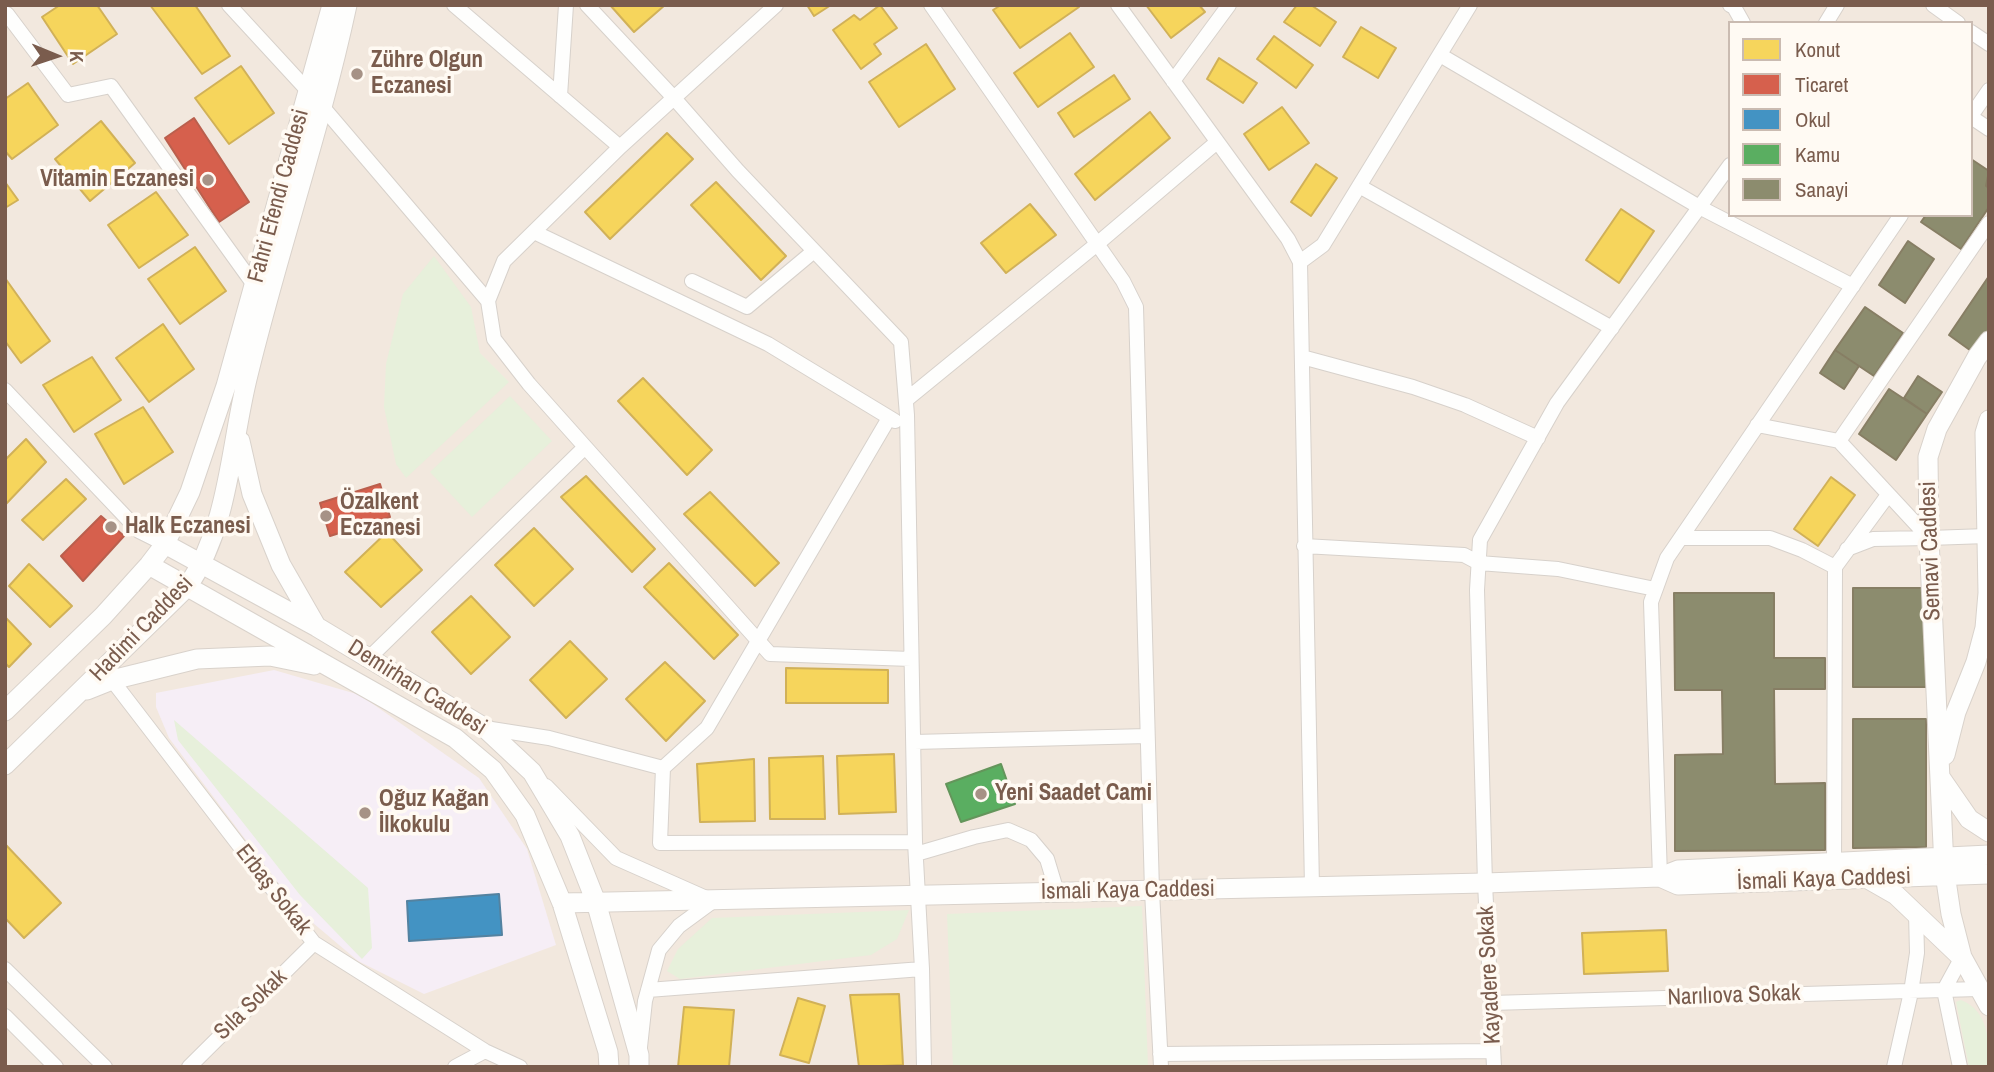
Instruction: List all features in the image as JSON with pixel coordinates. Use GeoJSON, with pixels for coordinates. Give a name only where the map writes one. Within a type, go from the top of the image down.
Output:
{"type":"FeatureCollection","features":[{"type":"Feature","properties":{"kind":"main road","name":"Fahri Efendi Caddesi"},"geometry":{"type":"LineString","coordinates":[[246,382],[314,99],[332,5]]}},
{"type":"Feature","properties":{"kind":"main road","name":"Fahri Efendi Caddesi"},"geometry":{"type":"LineString","coordinates":[[226,386],[254,286],[347,5]]}},
{"type":"Feature","properties":{"kind":"main road","name":"Semavi Caddesi"},"geometry":{"type":"LineString","coordinates":[[1962,957],[1951,914],[1944,867],[1929,538],[1928,457],[1937,429],[1977,357],[1989,341]]}},
{"type":"Feature","properties":{"kind":"main road","name":"Hadimi Caddesi"},"geometry":{"type":"LineString","coordinates":[[5,765],[188,586],[202,565],[225,498],[246,382]]}},
{"type":"Feature","properties":{"kind":"main road","name":"Hadimi Caddesi"},"geometry":{"type":"LineString","coordinates":[[5,711],[103,617],[165,544],[190,492],[226,386]]}},
{"type":"Feature","properties":{"kind":"main road","name":"Semavi Caddesi"},"geometry":{"type":"LineString","coordinates":[[1939,776],[1956,712],[1976,662],[1985,628],[1988,593],[1984,433],[1989,420]]}},
{"type":"Feature","properties":{"kind":"main road"},"geometry":{"type":"LineString","coordinates":[[238,432],[253,494],[276,553],[317,626]]}},
{"type":"Feature","properties":{"kind":"main road","name":"Demirhan Caddesi"},"geometry":{"type":"LineString","coordinates":[[165,544],[317,626],[485,728],[532,772],[570,836],[596,902],[639,1061]]}},
{"type":"Feature","properties":{"kind":"main road","name":"Demirhan Caddesi"},"geometry":{"type":"LineString","coordinates":[[149,565],[455,738],[493,770],[525,815],[562,903],[608,1052],[609,1067]]}},
{"type":"Feature","properties":{"kind":"main road"},"geometry":{"type":"LineString","coordinates":[[80,693],[112,680],[197,659],[270,656],[332,669]]}},
{"type":"Feature","properties":{"kind":"main road"},"geometry":{"type":"LineString","coordinates":[[1939,776],[1969,819],[1989,832]]}},
{"type":"Feature","properties":{"kind":"main road","name":"İsmali Kaya Caddesi"},"geometry":{"type":"LineString","coordinates":[[1660,877],[1678,885],[1867,879],[1944,867],[1989,855]]}},
{"type":"Feature","properties":{"kind":"main road","name":"İsmali Kaya Caddesi"},"geometry":{"type":"LineString","coordinates":[[562,903],[1485,883],[1660,877],[1678,870],[1834,864],[1944,867],[1989,874]]}},
{"type":"Feature","properties":{"kind":"main road"},"geometry":{"type":"LineString","coordinates":[[1867,879],[1896,895],[1962,957],[1989,1006]]}},
{"type":"Feature","properties":{"kind":"street"},"geometry":{"type":"LineString","coordinates":[[229,5],[488,301]]}},
{"type":"Feature","properties":{"kind":"street"},"geometry":{"type":"LineString","coordinates":[[454,5],[620,146]]}},
{"type":"Feature","properties":{"kind":"street"},"geometry":{"type":"LineString","coordinates":[[560,96],[566,5]]}},
{"type":"Feature","properties":{"kind":"street"},"geometry":{"type":"LineString","coordinates":[[587,5],[738,171],[901,342],[907,429],[917,895],[924,1067]]}},
{"type":"Feature","properties":{"kind":"street"},"geometry":{"type":"LineString","coordinates":[[776,5],[620,146],[504,261],[488,301],[494,339],[584,448],[770,654],[911,659]]}},
{"type":"Feature","properties":{"kind":"street"},"geometry":{"type":"LineString","coordinates":[[931,5],[1123,281],[1136,307],[1152,891],[1161,1061],[1493,1051]]}},
{"type":"Feature","properties":{"kind":"street"},"geometry":{"type":"LineString","coordinates":[[1118,5],[1288,239],[1300,262],[1312,887]]}},
{"type":"Feature","properties":{"kind":"street"},"geometry":{"type":"LineString","coordinates":[[1173,81],[1229,5]]}},
{"type":"Feature","properties":{"kind":"street"},"geometry":{"type":"LineString","coordinates":[[1300,262],[1324,245],[1470,5]]}},
{"type":"Feature","properties":{"kind":"street"},"geometry":{"type":"LineString","coordinates":[[1730,5],[1742,21]]}},
{"type":"Feature","properties":{"kind":"street"},"geometry":{"type":"LineString","coordinates":[[1827,21],[1837,5]]}},
{"type":"Feature","properties":{"kind":"street"},"geometry":{"type":"LineString","coordinates":[[1933,5],[1955,21]]}},
{"type":"Feature","properties":{"kind":"street"},"geometry":{"type":"LineString","coordinates":[[8,12],[68,95],[111,86],[267,302]]}},
{"type":"Feature","properties":{"kind":"street"},"geometry":{"type":"LineString","coordinates":[[1973,33],[1989,44]]}},
{"type":"Feature","properties":{"kind":"street"},"geometry":{"type":"LineString","coordinates":[[1440,55],[1700,208],[1853,286]]}},
{"type":"Feature","properties":{"kind":"street"},"geometry":{"type":"LineString","coordinates":[[1973,113],[1989,90]]}},
{"type":"Feature","properties":{"kind":"street"},"geometry":{"type":"LineString","coordinates":[[1973,117],[1989,129]]}},
{"type":"Feature","properties":{"kind":"street"},"geometry":{"type":"LineString","coordinates":[[906,400],[1217,142]]}},
{"type":"Feature","properties":{"kind":"street","name":"Kayadere Sokak"},"geometry":{"type":"LineString","coordinates":[[1494,1067],[1485,883],[1477,590],[1480,540],[1557,403],[1728,168]]}},
{"type":"Feature","properties":{"kind":"street"},"geometry":{"type":"LineString","coordinates":[[1359,186],[1612,328]]}},
{"type":"Feature","properties":{"kind":"street"},"geometry":{"type":"LineString","coordinates":[[1660,877],[1651,602],[1655,589],[1667,558],[1901,217]]}},
{"type":"Feature","properties":{"kind":"street"},"geometry":{"type":"LineString","coordinates":[[1839,441],[1989,223]]}},
{"type":"Feature","properties":{"kind":"street"},"geometry":{"type":"LineString","coordinates":[[534,232],[768,344],[907,429]]}},
{"type":"Feature","properties":{"kind":"street"},"geometry":{"type":"LineString","coordinates":[[692,281],[747,307],[814,251]]}},
{"type":"Feature","properties":{"kind":"street"},"geometry":{"type":"LineString","coordinates":[[1301,357],[1413,387],[1465,405],[1538,438]]}},
{"type":"Feature","properties":{"kind":"street"},"geometry":{"type":"LineString","coordinates":[[5,390],[139,531],[165,544]]}},
{"type":"Feature","properties":{"kind":"street"},"geometry":{"type":"LineString","coordinates":[[890,418],[707,729],[663,768],[660,843],[916,848],[1008,831],[1031,840],[1047,859],[1057,892]]}},
{"type":"Feature","properties":{"kind":"street"},"geometry":{"type":"LineString","coordinates":[[1757,425],[1839,441],[1929,538]]}},
{"type":"Feature","properties":{"kind":"street"},"geometry":{"type":"LineString","coordinates":[[369,658],[584,448]]}},
{"type":"Feature","properties":{"kind":"street"},"geometry":{"type":"LineString","coordinates":[[1834,864],[1835,567],[1888,495]]}},
{"type":"Feature","properties":{"kind":"street"},"geometry":{"type":"LineString","coordinates":[[1847,549],[1873,539],[1987,536]]}},
{"type":"Feature","properties":{"kind":"street"},"geometry":{"type":"LineString","coordinates":[[1681,538],[1770,538],[1835,567]]}},
{"type":"Feature","properties":{"kind":"street"},"geometry":{"type":"LineString","coordinates":[[1304,545],[1464,555],[1479,563],[1558,569],[1655,589]]}},
{"type":"Feature","properties":{"kind":"street","name":"Erbaş Sokak"},"geometry":{"type":"LineString","coordinates":[[112,680],[314,943],[485,1051],[520,1067]]}},
{"type":"Feature","properties":{"kind":"street"},"geometry":{"type":"LineString","coordinates":[[485,728],[549,738],[663,768]]}},
{"type":"Feature","properties":{"kind":"street"},"geometry":{"type":"LineString","coordinates":[[914,742],[1147,736]]}},
{"type":"Feature","properties":{"kind":"street"},"geometry":{"type":"LineString","coordinates":[[532,772],[615,858],[713,901],[679,926],[659,950],[648,990],[639,1061]]}},
{"type":"Feature","properties":{"kind":"street"},"geometry":{"type":"LineString","coordinates":[[1894,1067],[1917,953],[1916,913]]}},
{"type":"Feature","properties":{"kind":"street","name":"Sıla Sokak"},"geometry":{"type":"LineString","coordinates":[[189,1067],[314,943]]}},
{"type":"Feature","properties":{"kind":"street"},"geometry":{"type":"LineString","coordinates":[[1960,1067],[1944,990],[1962,957]]}},
{"type":"Feature","properties":{"kind":"street"},"geometry":{"type":"LineString","coordinates":[[5,969],[105,1067]]}},
{"type":"Feature","properties":{"kind":"street"},"geometry":{"type":"LineString","coordinates":[[648,990],[922,969]]}},
{"type":"Feature","properties":{"kind":"street","name":"Narılıova Sokak"},"geometry":{"type":"LineString","coordinates":[[1491,1003],[1978,989]]}},
{"type":"Feature","properties":{"kind":"street"},"geometry":{"type":"LineString","coordinates":[[5,1016],[56,1067]]}},
{"type":"Feature","properties":{"kind":"street"},"geometry":{"type":"LineString","coordinates":[[455,1067],[485,1051]]}},
{"type":"Feature","properties":{"kind":"shaded area"},"geometry":{"type":"Polygon","coordinates":[[[5,5],[1989,5],[1989,1067],[5,1067],[5,5]]]}},
{"type":"Feature","properties":{"kind":"shaded area","name":"Oğuz Kağan İlkokulu"},"geometry":{"type":"Polygon","coordinates":[[[274,670],[360,695],[479,778],[527,849],[556,945],[424,994],[358,961],[300,912],[169,738],[156,707],[156,693],[274,670]]]}},
{"type":"Feature","properties":{"kind":"green space"},"geometry":{"type":"Polygon","coordinates":[[[434,256],[471,307],[480,353],[509,382],[406,478],[396,464],[384,407],[386,364],[403,294],[434,256]]]}},
{"type":"Feature","properties":{"kind":"green space"},"geometry":{"type":"Polygon","coordinates":[[[510,396],[552,441],[472,517],[430,472],[510,396]]]}},
{"type":"Feature","properties":{"kind":"green space"},"geometry":{"type":"Polygon","coordinates":[[[174,720],[368,888],[372,948],[362,959],[300,895],[178,740],[174,720]]]}},
{"type":"Feature","properties":{"kind":"green space"},"geometry":{"type":"Polygon","coordinates":[[[1142,906],[1148,1067],[953,1067],[947,914],[1142,906]]]}},
{"type":"Feature","properties":{"kind":"green space"},"geometry":{"type":"Polygon","coordinates":[[[909,910],[897,939],[871,955],[680,979],[667,971],[678,949],[712,918],[909,910]]]}},
{"type":"Feature","properties":{"kind":"green space"},"geometry":{"type":"Polygon","coordinates":[[[1961,1000],[1977,1011],[1986,1028],[1989,1067],[1969,1067],[1956,1002],[1961,1000]]]}},
{"type":"Feature","properties":{"kind":"building: Konut"},"geometry":{"type":"Polygon","coordinates":[[[60,5],[97,5],[117,34],[73,64],[42,17],[60,5]]]}},
{"type":"Feature","properties":{"kind":"building: Konut"},"geometry":{"type":"Polygon","coordinates":[[[150,5],[195,5],[230,56],[202,74],[150,5]]]}},
{"type":"Feature","properties":{"kind":"building: Konut"},"geometry":{"type":"Polygon","coordinates":[[[610,5],[665,5],[634,32],[610,5]]]}},
{"type":"Feature","properties":{"kind":"building: Konut"},"geometry":{"type":"Polygon","coordinates":[[[807,5],[831,5],[814,16],[807,5]]]}},
{"type":"Feature","properties":{"kind":"building: Konut"},"geometry":{"type":"Polygon","coordinates":[[[880,5],[897,28],[874,44],[881,54],[861,69],[833,30],[854,15],[860,20],[880,5]]]}},
{"type":"Feature","properties":{"kind":"building: Konut"},"geometry":{"type":"Polygon","coordinates":[[[1001,5],[1079,7],[1020,48],[993,10],[1001,5]]]}},
{"type":"Feature","properties":{"kind":"building: Konut"},"geometry":{"type":"Polygon","coordinates":[[[1146,5],[1199,5],[1205,12],[1171,38],[1146,5]]]}},
{"type":"Feature","properties":{"kind":"building: Konut"},"geometry":{"type":"Polygon","coordinates":[[[1297,5],[1311,5],[1336,22],[1320,46],[1284,22],[1297,5]]]}},
{"type":"Feature","properties":{"kind":"building: Konut"},"geometry":{"type":"Polygon","coordinates":[[[1361,27],[1396,48],[1378,78],[1343,57],[1361,27]]]}},
{"type":"Feature","properties":{"kind":"building: Konut"},"geometry":{"type":"Polygon","coordinates":[[[1070,33],[1094,67],[1038,107],[1014,73],[1070,33]]]}},
{"type":"Feature","properties":{"kind":"building: Konut"},"geometry":{"type":"Polygon","coordinates":[[[1274,36],[1313,65],[1296,88],[1257,59],[1274,36]]]}},
{"type":"Feature","properties":{"kind":"building: Konut"},"geometry":{"type":"Polygon","coordinates":[[[926,44],[955,89],[899,127],[869,82],[926,44]]]}},
{"type":"Feature","properties":{"kind":"building: Konut"},"geometry":{"type":"Polygon","coordinates":[[[1219,58],[1257,83],[1243,103],[1207,79],[1219,58]]]}},
{"type":"Feature","properties":{"kind":"building: Konut"},"geometry":{"type":"Polygon","coordinates":[[[241,66],[274,113],[229,144],[195,98],[241,66]]]}},
{"type":"Feature","properties":{"kind":"building: Konut"},"geometry":{"type":"Polygon","coordinates":[[[1114,75],[1130,99],[1074,137],[1058,113],[1114,75]]]}},
{"type":"Feature","properties":{"kind":"building: Konut"},"geometry":{"type":"Polygon","coordinates":[[[28,83],[58,125],[12,159],[5,151],[5,99],[28,83]]]}},
{"type":"Feature","properties":{"kind":"building: Konut"},"geometry":{"type":"Polygon","coordinates":[[[1282,107],[1309,143],[1269,170],[1244,134],[1282,107]]]}},
{"type":"Feature","properties":{"kind":"building: Konut"},"geometry":{"type":"Polygon","coordinates":[[[1150,112],[1170,138],[1095,200],[1075,174],[1150,112]]]}},
{"type":"Feature","properties":{"kind":"building: Konut"},"geometry":{"type":"Polygon","coordinates":[[[101,121],[135,163],[90,201],[55,159],[101,121]]]}},
{"type":"Feature","properties":{"kind":"building: Konut"},"geometry":{"type":"Polygon","coordinates":[[[667,133],[693,159],[610,239],[585,212],[667,133]]]}},
{"type":"Feature","properties":{"kind":"building: Konut"},"geometry":{"type":"Polygon","coordinates":[[[1316,164],[1337,178],[1311,216],[1291,202],[1316,164]]]}},
{"type":"Feature","properties":{"kind":"building: Konut"},"geometry":{"type":"Polygon","coordinates":[[[5,182],[18,200],[5,208],[5,182]]]}},
{"type":"Feature","properties":{"kind":"building: Konut"},"geometry":{"type":"Polygon","coordinates":[[[716,182],[786,256],[761,280],[691,205],[716,182]]]}},
{"type":"Feature","properties":{"kind":"building: Konut"},"geometry":{"type":"Polygon","coordinates":[[[156,192],[188,235],[139,268],[108,225],[156,192]]]}},
{"type":"Feature","properties":{"kind":"building: Konut"},"geometry":{"type":"Polygon","coordinates":[[[1030,204],[1056,235],[1006,273],[981,243],[1030,204]]]}},
{"type":"Feature","properties":{"kind":"building: Konut"},"geometry":{"type":"Polygon","coordinates":[[[1621,209],[1654,231],[1619,283],[1586,260],[1621,209]]]}},
{"type":"Feature","properties":{"kind":"building: Konut"},"geometry":{"type":"Polygon","coordinates":[[[195,247],[226,291],[180,324],[148,279],[195,247]]]}},
{"type":"Feature","properties":{"kind":"building: Konut"},"geometry":{"type":"Polygon","coordinates":[[[5,278],[50,341],[21,363],[5,341],[5,278]]]}},
{"type":"Feature","properties":{"kind":"building: Konut"},"geometry":{"type":"Polygon","coordinates":[[[163,324],[194,369],[149,402],[116,358],[163,324]]]}},
{"type":"Feature","properties":{"kind":"building: Konut"},"geometry":{"type":"Polygon","coordinates":[[[92,357],[121,400],[74,432],[43,385],[92,357]]]}},
{"type":"Feature","properties":{"kind":"building: Konut"},"geometry":{"type":"Polygon","coordinates":[[[643,378],[712,450],[687,475],[618,401],[643,378]]]}},
{"type":"Feature","properties":{"kind":"building: Konut"},"geometry":{"type":"Polygon","coordinates":[[[143,407],[173,452],[124,484],[95,434],[143,407]]]}},
{"type":"Feature","properties":{"kind":"building: Konut"},"geometry":{"type":"Polygon","coordinates":[[[26,439],[46,462],[6,504],[5,460],[26,439]]]}},
{"type":"Feature","properties":{"kind":"building: Konut"},"geometry":{"type":"Polygon","coordinates":[[[586,476],[655,549],[632,572],[561,497],[586,476]]]}},
{"type":"Feature","properties":{"kind":"building: Konut"},"geometry":{"type":"Polygon","coordinates":[[[1831,477],[1855,495],[1818,546],[1794,529],[1831,477]]]}},
{"type":"Feature","properties":{"kind":"building: Konut"},"geometry":{"type":"Polygon","coordinates":[[[66,479],[86,499],[43,540],[22,520],[66,479]]]}},
{"type":"Feature","properties":{"kind":"building: Konut"},"geometry":{"type":"Polygon","coordinates":[[[710,492],[779,563],[755,586],[684,514],[710,492]]]}},
{"type":"Feature","properties":{"kind":"building: Konut"},"geometry":{"type":"Polygon","coordinates":[[[534,528],[573,569],[534,606],[495,565],[534,528]]]}},
{"type":"Feature","properties":{"kind":"building: Konut"},"geometry":{"type":"Polygon","coordinates":[[[387,532],[422,570],[381,607],[345,572],[387,532]]]}},
{"type":"Feature","properties":{"kind":"building: Konut"},"geometry":{"type":"Polygon","coordinates":[[[669,563],[738,635],[714,659],[644,587],[669,563]]]}},
{"type":"Feature","properties":{"kind":"building: Konut"},"geometry":{"type":"Polygon","coordinates":[[[29,564],[72,606],[50,627],[9,586],[29,564]]]}},
{"type":"Feature","properties":{"kind":"building: Konut"},"geometry":{"type":"Polygon","coordinates":[[[471,596],[510,637],[471,674],[432,632],[471,596]]]}},
{"type":"Feature","properties":{"kind":"building: Konut"},"geometry":{"type":"Polygon","coordinates":[[[5,617],[31,644],[9,667],[5,663],[5,617]]]}},
{"type":"Feature","properties":{"kind":"building: Konut"},"geometry":{"type":"Polygon","coordinates":[[[570,641],[607,679],[566,718],[530,680],[570,641]]]}},
{"type":"Feature","properties":{"kind":"building: Konut"},"geometry":{"type":"Polygon","coordinates":[[[665,662],[705,701],[666,741],[626,699],[665,662]]]}},
{"type":"Feature","properties":{"kind":"building: Konut"},"geometry":{"type":"Polygon","coordinates":[[[786,668],[888,670],[888,703],[786,703],[786,668]]]}},
{"type":"Feature","properties":{"kind":"building: Konut"},"geometry":{"type":"Polygon","coordinates":[[[894,754],[896,812],[839,814],[837,756],[894,754]]]}},
{"type":"Feature","properties":{"kind":"building: Konut"},"geometry":{"type":"Polygon","coordinates":[[[823,756],[825,819],[770,819],[769,758],[823,756]]]}},
{"type":"Feature","properties":{"kind":"building: Konut"},"geometry":{"type":"Polygon","coordinates":[[[754,759],[755,821],[700,822],[697,764],[754,759]]]}},
{"type":"Feature","properties":{"kind":"building: Konut"},"geometry":{"type":"Polygon","coordinates":[[[5,844],[61,903],[24,938],[5,918],[5,844]]]}},
{"type":"Feature","properties":{"kind":"building: Konut"},"geometry":{"type":"Polygon","coordinates":[[[1666,930],[1668,971],[1584,974],[1582,933],[1666,930]]]}},
{"type":"Feature","properties":{"kind":"building: Konut"},"geometry":{"type":"Polygon","coordinates":[[[899,994],[903,1065],[859,1067],[850,995],[899,994]]]}},
{"type":"Feature","properties":{"kind":"building: Konut"},"geometry":{"type":"Polygon","coordinates":[[[798,998],[825,1006],[809,1063],[780,1055],[798,998]]]}},
{"type":"Feature","properties":{"kind":"building: Konut"},"geometry":{"type":"Polygon","coordinates":[[[684,1007],[734,1010],[729,1067],[678,1067],[684,1007]]]}},
{"type":"Feature","properties":{"kind":"building: Ticaret"},"geometry":{"type":"Polygon","coordinates":[[[194,118],[249,202],[219,222],[165,138],[194,118]]]}},
{"type":"Feature","properties":{"kind":"building: Ticaret"},"geometry":{"type":"Polygon","coordinates":[[[380,484],[390,517],[330,536],[320,503],[380,484]]]}},
{"type":"Feature","properties":{"kind":"building: Ticaret"},"geometry":{"type":"Polygon","coordinates":[[[101,516],[124,536],[83,581],[61,556],[101,516]]]}},
{"type":"Feature","properties":{"kind":"building: Okul"},"geometry":{"type":"Polygon","coordinates":[[[499,894],[502,935],[409,941],[407,901],[499,894]]]}},
{"type":"Feature","properties":{"kind":"building: Kamu","name":"Yeni Saadet Cami"},"geometry":{"type":"Polygon","coordinates":[[[1001,764],[1015,804],[961,822],[946,784],[1001,764]]]}},
{"type":"Feature","properties":{"kind":"building: Sanayi"},"geometry":{"type":"Polygon","coordinates":[[[1973,160],[1989,171],[1986,186],[1989,188],[1989,207],[1961,249],[1921,222],[1925,217],[1973,217],[1973,160]]]}},
{"type":"Feature","properties":{"kind":"building: Sanayi"},"geometry":{"type":"Polygon","coordinates":[[[1908,241],[1934,259],[1905,303],[1879,285],[1908,241]]]}},
{"type":"Feature","properties":{"kind":"building: Sanayi"},"geometry":{"type":"Polygon","coordinates":[[[1989,276],[1989,331],[1974,353],[1949,335],[1989,276]]]}},
{"type":"Feature","properties":{"kind":"building: Sanayi"},"geometry":{"type":"Polygon","coordinates":[[[1865,307],[1903,333],[1874,376],[1835,350],[1865,307]]]}},
{"type":"Feature","properties":{"kind":"building: Sanayi"},"geometry":{"type":"Polygon","coordinates":[[[1835,350],[1859,366],[1844,389],[1820,373],[1835,350]]]}},
{"type":"Feature","properties":{"kind":"building: Sanayi"},"geometry":{"type":"Polygon","coordinates":[[[1918,376],[1942,392],[1927,414],[1904,398],[1918,376]]]}},
{"type":"Feature","properties":{"kind":"building: Sanayi"},"geometry":{"type":"Polygon","coordinates":[[[1889,389],[1927,414],[1896,460],[1859,434],[1889,389]]]}},
{"type":"Feature","properties":{"kind":"building: Sanayi"},"geometry":{"type":"Polygon","coordinates":[[[1853,588],[1926,588],[1926,687],[1853,687],[1853,588]]]}},
{"type":"Feature","properties":{"kind":"building: Sanayi"},"geometry":{"type":"Polygon","coordinates":[[[1674,593],[1774,593],[1774,658],[1825,658],[1825,689],[1774,689],[1775,784],[1825,783],[1825,850],[1675,851],[1675,755],[1723,754],[1722,690],[1675,690],[1674,593]]]}},
{"type":"Feature","properties":{"kind":"building: Sanayi"},"geometry":{"type":"Polygon","coordinates":[[[1853,719],[1926,719],[1926,847],[1853,848],[1853,719]]]}},
{"type":"Feature","properties":{"kind":"place","name":"Zühre Olgun Eczanesi"},"geometry":{"type":"Point","coordinates":[357,74]}},
{"type":"Feature","properties":{"kind":"place","name":"Vitamin Eczanesi"},"geometry":{"type":"Point","coordinates":[208,180]}},
{"type":"Feature","properties":{"kind":"place","name":"Özalkent Eczanesi"},"geometry":{"type":"Point","coordinates":[326,516]}},
{"type":"Feature","properties":{"kind":"place","name":"Halk Eczanesi"},"geometry":{"type":"Point","coordinates":[111,527]}},
{"type":"Feature","properties":{"kind":"place","name":"Yeni Saadet Cami"},"geometry":{"type":"Point","coordinates":[981,794]}},
{"type":"Feature","properties":{"kind":"place","name":"Oğuz Kağan İlkokulu"},"geometry":{"type":"Point","coordinates":[365,813]}}]}
